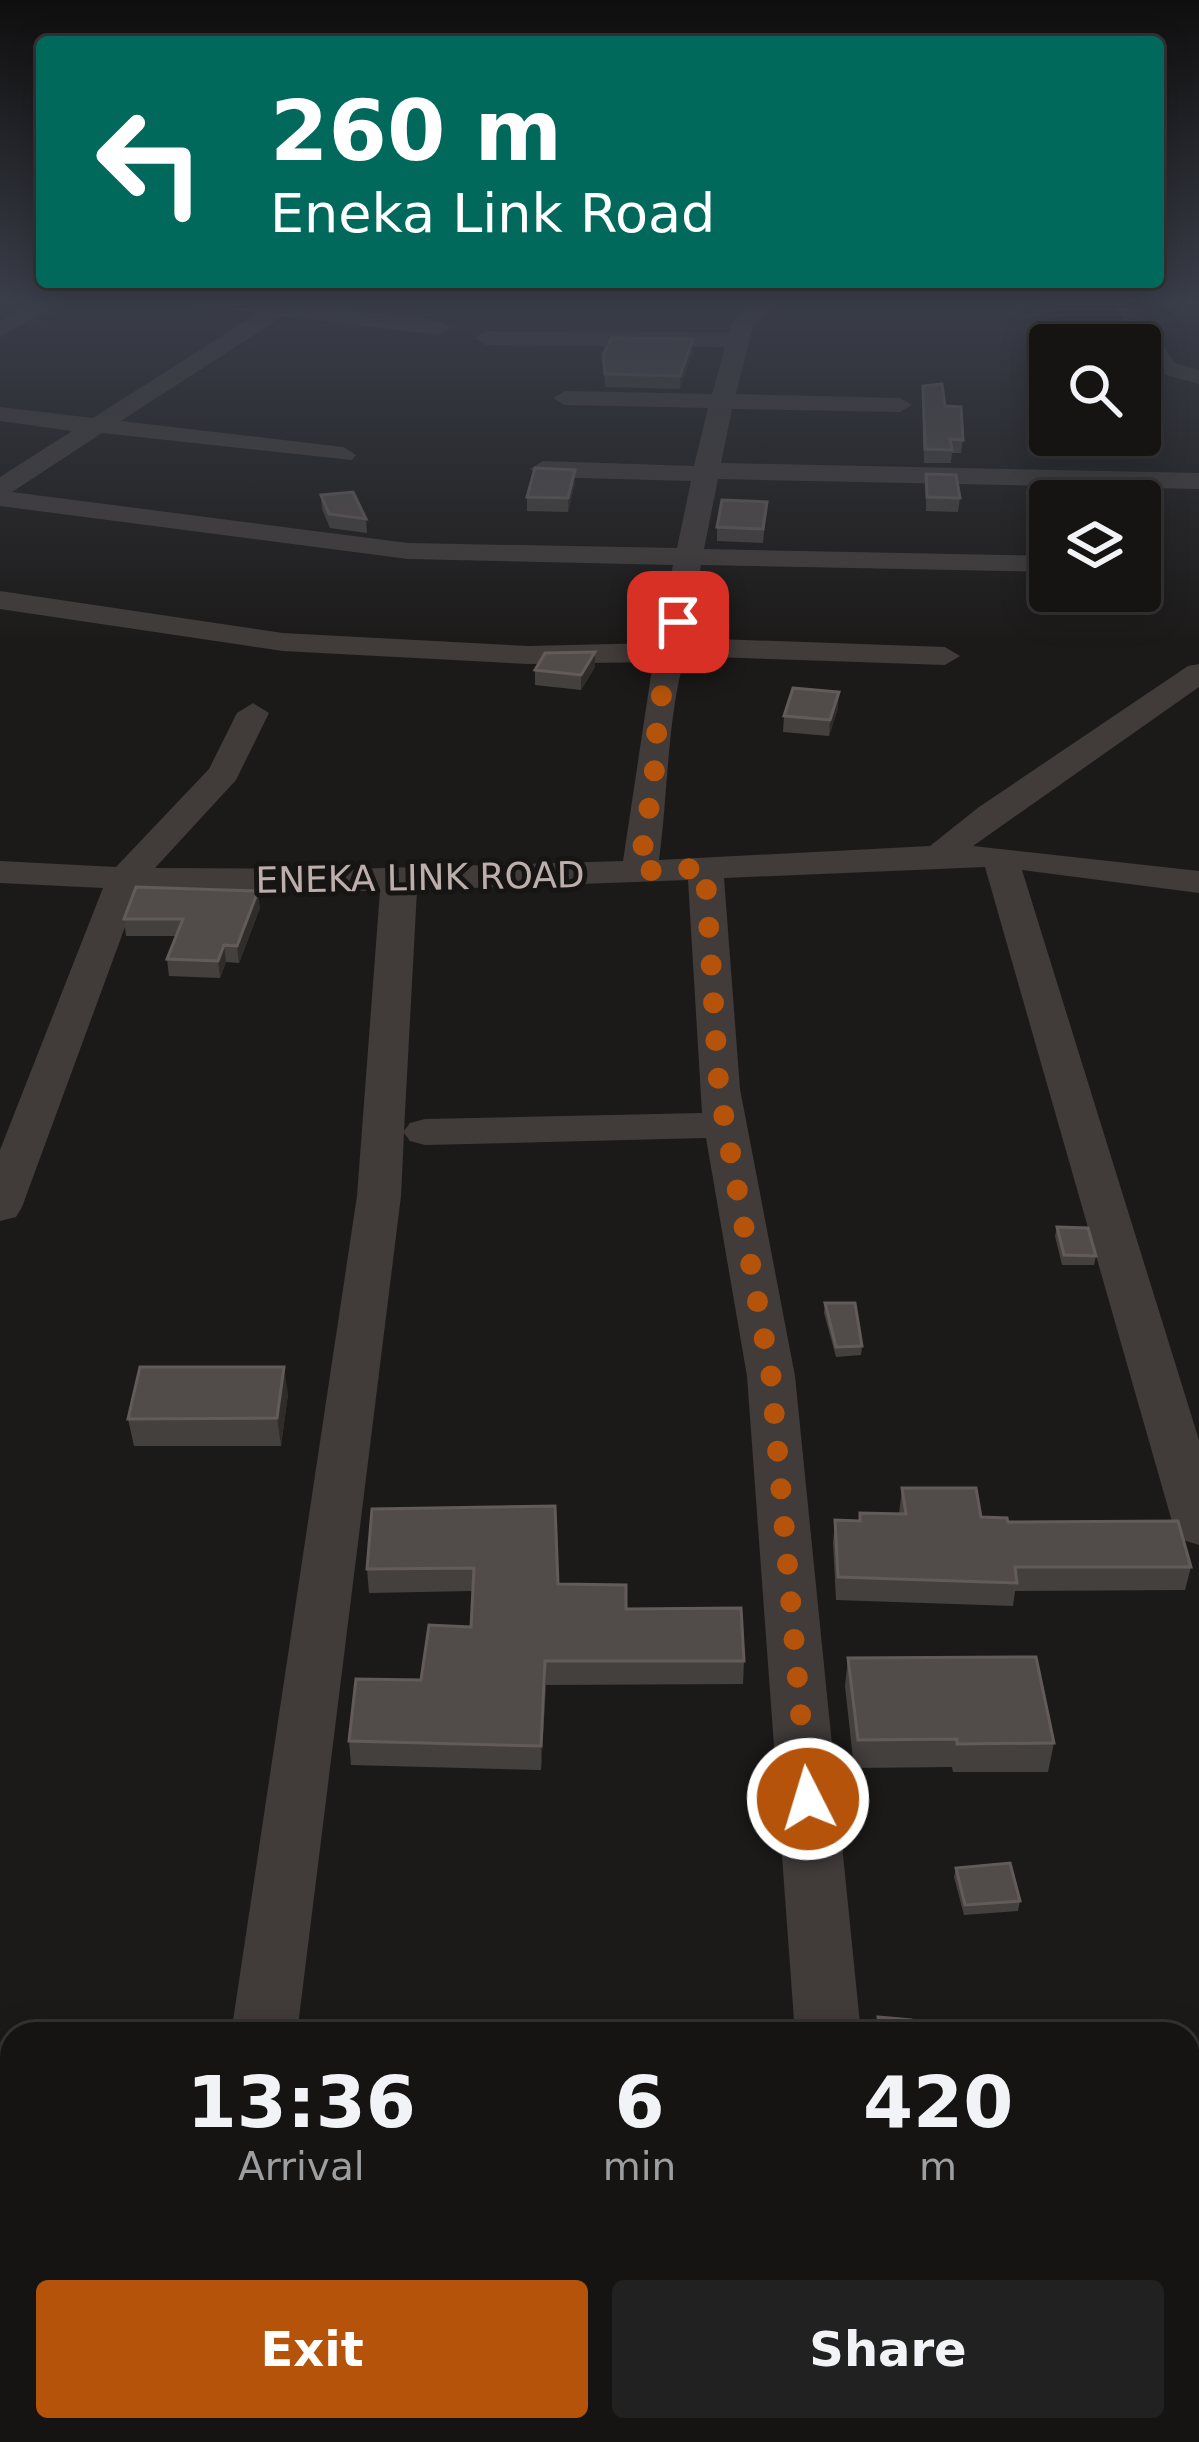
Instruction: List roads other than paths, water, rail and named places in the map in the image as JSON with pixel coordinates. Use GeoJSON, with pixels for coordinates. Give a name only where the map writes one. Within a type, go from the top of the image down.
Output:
{"type":"FeatureCollection","features":[{"type":"Feature","properties":{"kind":"street"},"geometry":{"type":"LineString","coordinates":[[0,414],[343,455]]}},
{"type":"Feature","properties":{"kind":"street"},"geometry":{"type":"LineString","coordinates":[[0,488],[112,414]]}},
{"type":"Feature","properties":{"kind":"street"},"geometry":{"type":"LineString","coordinates":[[639,871],[654,777],[658,711],[720,414]]}},
{"type":"Feature","properties":{"kind":"street"},"geometry":{"type":"LineString","coordinates":[[543,469],[1199,481]]}},
{"type":"Feature","properties":{"kind":"street"},"geometry":{"type":"LineString","coordinates":[[0,498],[374,549],[1029,563]]}},
{"type":"Feature","properties":{"kind":"street"},"geometry":{"type":"LineString","coordinates":[[0,600],[305,644],[528,655],[674,650],[946,656]]}},
{"type":"Feature","properties":{"kind":"street"},"geometry":{"type":"LineString","coordinates":[[939,856],[991,814],[1199,674]]}},
{"type":"Feature","properties":{"kind":"street"},"geometry":{"type":"LineString","coordinates":[[0,1207],[124,880],[216,783],[253,713]]}},
{"type":"Feature","properties":{"kind":"street","name":"ENEKA LINK ROAD"},"geometry":{"type":"LineString","coordinates":[[0,872],[124,880],[399,883],[939,856],[1000,857],[1199,882]]}},
{"type":"Feature","properties":{"kind":"street"},"geometry":{"type":"LineString","coordinates":[[1000,857],[1199,1525]]}},
{"type":"Feature","properties":{"kind":"street"},"geometry":{"type":"LineString","coordinates":[[705,868],[719,1089],[771,1376],[827,2022]]}},
{"type":"Feature","properties":{"kind":"street"},"geometry":{"type":"LineString","coordinates":[[266,2022],[379,1196],[399,883]]}},
{"type":"Feature","properties":{"kind":"street"},"geometry":{"type":"LineString","coordinates":[[425,1132],[726,1125]]}}]}
